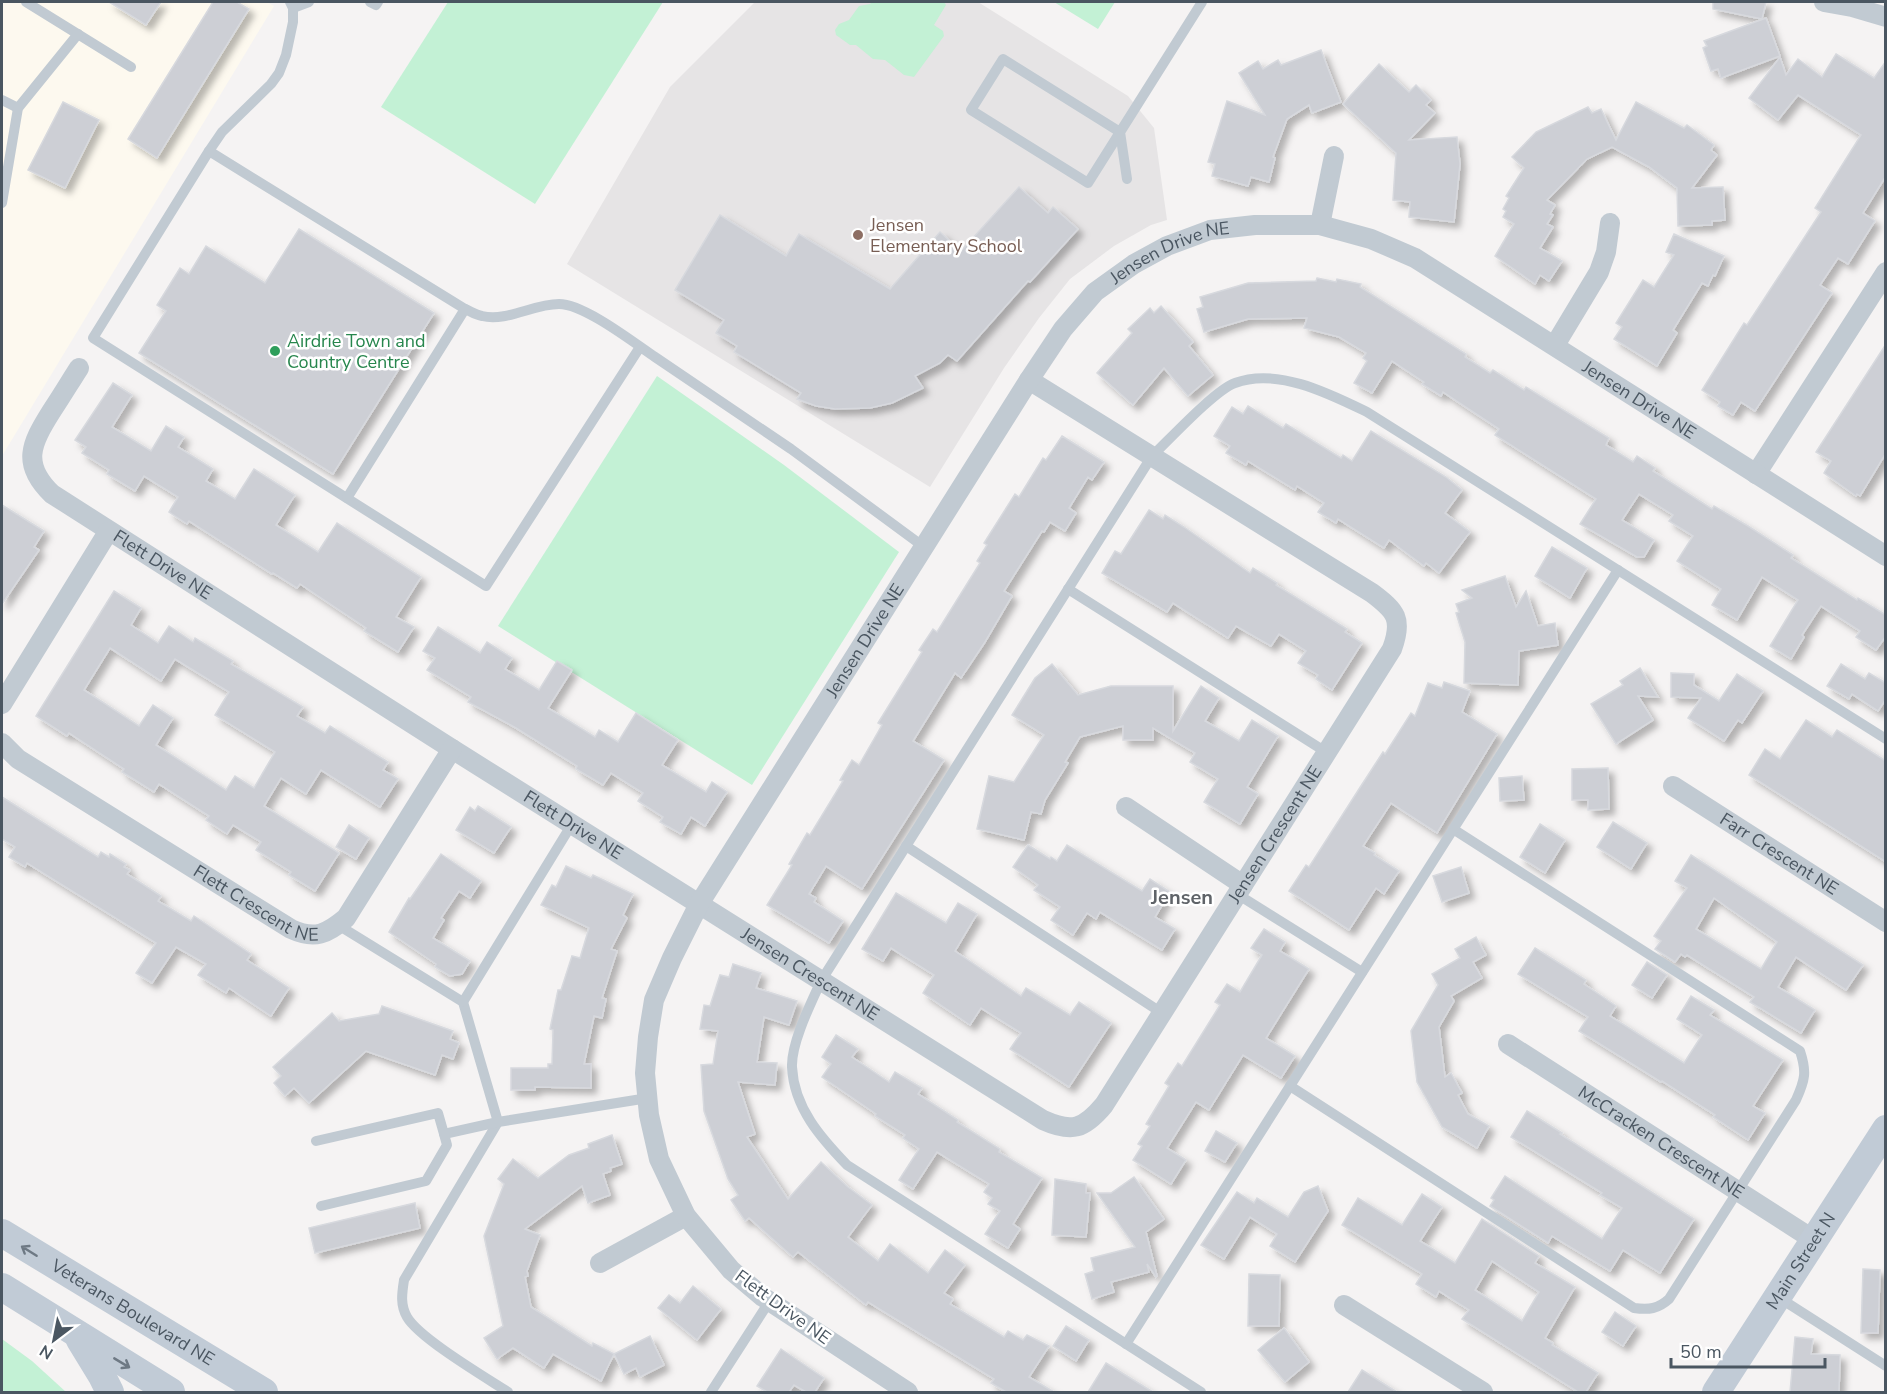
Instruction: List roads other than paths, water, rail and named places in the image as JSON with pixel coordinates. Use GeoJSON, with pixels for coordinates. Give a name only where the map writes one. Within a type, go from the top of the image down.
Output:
{"type":"FeatureCollection","features":[{"type":"Feature","properties":{"kind":"main road","name":"Main Street N"},"geometry":{"type":"LineString","coordinates":[[1716,1392],[1814,1240],[1872,1159],[1886,1129]]}},
{"type":"Feature","properties":{"kind":"main road","name":"Veterans Boulevard NE"},"geometry":{"type":"LineString","coordinates":[[2,1233],[264,1392]]}},
{"type":"Feature","properties":{"kind":"main road"},"geometry":{"type":"LineString","coordinates":[[2,1287],[171,1392]]}},
{"type":"Feature","properties":{"kind":"main road"},"geometry":{"type":"LineString","coordinates":[[78,1336],[110,1392]]}},
{"type":"Feature","properties":{"kind":"street"},"geometry":{"type":"LineString","coordinates":[[1824,2],[1852,6],[1886,17]]}},
{"type":"Feature","properties":{"kind":"street"},"geometry":{"type":"LineString","coordinates":[[1320,225],[1334,156]]}},
{"type":"Feature","properties":{"kind":"street"},"geometry":{"type":"LineString","coordinates":[[1555,345],[1599,272],[1606,252],[1610,222]]}},
{"type":"Feature","properties":{"kind":"street","name":"Jensen Drive NE"},"geometry":{"type":"LineString","coordinates":[[699,904],[1063,329],[1095,292],[1134,264],[1167,246],[1210,231],[1255,225],[1320,225],[1371,239],[1415,258],[1886,556]]}},
{"type":"Feature","properties":{"kind":"street"},"geometry":{"type":"LineString","coordinates":[[1756,474],[1886,272]]}},
{"type":"Feature","properties":{"kind":"street","name":"Flett Drive NE"},"geometry":{"type":"LineString","coordinates":[[79,368],[38,434],[32,448],[32,464],[39,482],[52,494],[108,532],[699,904],[654,1000],[648,1037],[645,1073],[649,1115],[659,1159],[686,1216],[731,1270],[769,1302],[897,1389]]}},
{"type":"Feature","properties":{"kind":"street","name":"Jensen Crescent NE"},"geometry":{"type":"LineString","coordinates":[[699,904],[1043,1120],[1060,1128],[1076,1128],[1092,1120],[1104,1105],[1392,649],[1398,633],[1397,617],[1387,604],[1029,380]]}},
{"type":"Feature","properties":{"kind":"street"},"geometry":{"type":"LineString","coordinates":[[2,704],[108,532]]}},
{"type":"Feature","properties":{"kind":"street","name":"Flett Crescent NE"},"geometry":{"type":"LineString","coordinates":[[2,743],[18,759],[291,929],[305,935],[331,931],[346,918],[452,749]]}},
{"type":"Feature","properties":{"kind":"street","name":"Farr Crescent NE"},"geometry":{"type":"LineString","coordinates":[[1673,786],[1886,922]]}},
{"type":"Feature","properties":{"kind":"street"},"geometry":{"type":"LineString","coordinates":[[1126,807],[1240,889]]}},
{"type":"Feature","properties":{"kind":"street","name":"McCracken Crescent NE"},"geometry":{"type":"LineString","coordinates":[[1508,1044],[1814,1240]]}},
{"type":"Feature","properties":{"kind":"street"},"geometry":{"type":"LineString","coordinates":[[600,1263],[686,1216]]}},
{"type":"Feature","properties":{"kind":"street"},"geometry":{"type":"LineString","coordinates":[[1344,1305],[1483,1392]]}},
{"type":"Feature","properties":{"kind":"lane"},"geometry":{"type":"LineString","coordinates":[[26,2],[131,67]]}},
{"type":"Feature","properties":{"kind":"lane"},"geometry":{"type":"LineString","coordinates":[[309,2],[291,5],[290,39],[279,73],[257,100],[222,132],[93,338],[486,586],[640,346]]}},
{"type":"Feature","properties":{"kind":"lane"},"geometry":{"type":"LineString","coordinates":[[370,2],[376,5],[378,2]]}},
{"type":"Feature","properties":{"kind":"lane"},"geometry":{"type":"LineString","coordinates":[[1127,179],[1120,132],[1003,59],[971,110],[1088,183],[1120,132],[1202,2]]}},
{"type":"Feature","properties":{"kind":"lane"},"geometry":{"type":"LineString","coordinates":[[2,204],[18,108],[78,34]]}},
{"type":"Feature","properties":{"kind":"lane"},"geometry":{"type":"LineString","coordinates":[[2,100],[18,108]]}},
{"type":"Feature","properties":{"kind":"lane"},"geometry":{"type":"LineString","coordinates":[[209,151],[465,309],[481,316],[492,317],[557,304],[566,304],[585,312],[640,346],[791,449],[924,547]]}},
{"type":"Feature","properties":{"kind":"lane"},"geometry":{"type":"LineString","coordinates":[[347,498],[465,309]]}},
{"type":"Feature","properties":{"kind":"lane"},"geometry":{"type":"LineString","coordinates":[[1201,1392],[847,1165],[823,1140],[800,1105],[792,1066],[800,1028],[821,981],[1152,456],[1219,393],[1234,383],[1257,379],[1284,380],[1327,393],[1367,412],[1886,739]]}},
{"type":"Feature","properties":{"kind":"lane"},"geometry":{"type":"LineString","coordinates":[[1126,1344],[1618,570]]}},
{"type":"Feature","properties":{"kind":"lane"},"geometry":{"type":"LineString","coordinates":[[1068,589],[1326,752]]}},
{"type":"Feature","properties":{"kind":"lane"},"geometry":{"type":"LineString","coordinates":[[464,1002],[572,824]]}},
{"type":"Feature","properties":{"kind":"lane"},"geometry":{"type":"LineString","coordinates":[[1290,1086],[1634,1308],[1648,1310],[1661,1307],[1669,1299],[1796,1100],[1805,1080],[1805,1064],[1800,1051],[1453,829]]}},
{"type":"Feature","properties":{"kind":"lane"},"geometry":{"type":"LineString","coordinates":[[906,846],[1162,1013]]}},
{"type":"Feature","properties":{"kind":"lane"},"geometry":{"type":"LineString","coordinates":[[1240,889],[1362,972]]}},
{"type":"Feature","properties":{"kind":"lane"},"geometry":{"type":"LineString","coordinates":[[338,925],[464,1002],[498,1122],[404,1280],[401,1299],[407,1317],[418,1331],[508,1392]]}},
{"type":"Feature","properties":{"kind":"lane"},"geometry":{"type":"LineString","coordinates":[[444,1134],[498,1122],[648,1098]]}},
{"type":"Feature","properties":{"kind":"lane"},"geometry":{"type":"LineString","coordinates":[[315,1141],[438,1113],[447,1146],[426,1181],[321,1206]]}},
{"type":"Feature","properties":{"kind":"lane"},"geometry":{"type":"LineString","coordinates":[[1778,1297],[1886,1366]]}},
{"type":"Feature","properties":{"kind":"lane"},"geometry":{"type":"LineString","coordinates":[[711,1392],[769,1302]]}},
{"type":"Feature","properties":{"kind":"place","name":"Jensen Elementary School"},"geometry":{"type":"Point","coordinates":[858,235]}},
{"type":"Feature","properties":{"kind":"place","name":"Airdrie Town and Country Centre"},"geometry":{"type":"Point","coordinates":[275,351]}},
{"type":"Feature","properties":{"kind":"district","name":"Jensen"},"geometry":{"type":"Point","coordinates":[1182,897]}}]}
